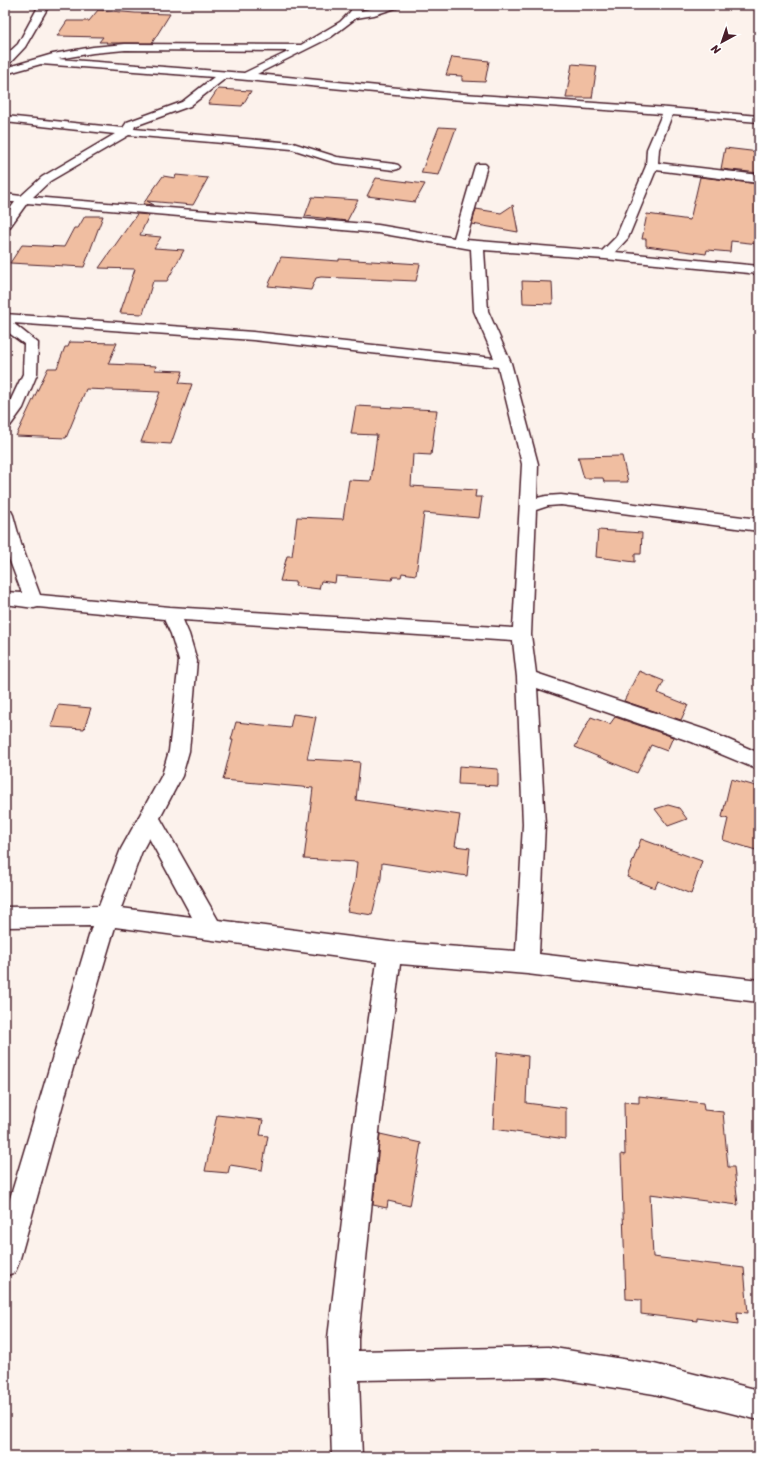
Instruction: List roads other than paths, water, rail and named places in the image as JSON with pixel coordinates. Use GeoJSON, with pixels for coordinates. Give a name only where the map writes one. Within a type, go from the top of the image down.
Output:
{"type":"FeatureCollection","features":[{"type":"Feature","properties":{"kind":"street"},"geometry":{"type":"LineString","coordinates":[[5,62],[22,45],[42,9],[39,5]]}},
{"type":"Feature","properties":{"kind":"street"},"geometry":{"type":"LineString","coordinates":[[244,76],[330,33],[354,15],[359,5]]}},
{"type":"Feature","properties":{"kind":"street"},"geometry":{"type":"LineString","coordinates":[[354,15],[374,12],[396,5]]}},
{"type":"Feature","properties":{"kind":"street"},"geometry":{"type":"LineString","coordinates":[[5,71],[42,61],[94,50],[125,47],[301,48]]}},
{"type":"Feature","properties":{"kind":"street"},"geometry":{"type":"LineString","coordinates":[[42,61],[244,76],[449,96],[668,111],[759,119]]}},
{"type":"Feature","properties":{"kind":"street"},"geometry":{"type":"LineString","coordinates":[[5,225],[24,200],[46,179],[126,132],[131,124],[186,104],[223,75]]}},
{"type":"Feature","properties":{"kind":"street"},"geometry":{"type":"LineString","coordinates":[[731,117],[755,107]]}},
{"type":"Feature","properties":{"kind":"street"},"geometry":{"type":"LineString","coordinates":[[605,255],[622,238],[652,166],[653,149],[668,111]]}},
{"type":"Feature","properties":{"kind":"street"},"geometry":{"type":"LineString","coordinates":[[5,119],[126,132],[293,146],[336,160],[394,167]]}},
{"type":"Feature","properties":{"kind":"street"},"geometry":{"type":"LineString","coordinates":[[459,243],[481,166]]}},
{"type":"Feature","properties":{"kind":"street"},"geometry":{"type":"LineString","coordinates":[[652,166],[759,179]]}},
{"type":"Feature","properties":{"kind":"street"},"geometry":{"type":"LineString","coordinates":[[5,198],[378,229],[477,246],[605,255],[759,270]]}},
{"type":"Feature","properties":{"kind":"street"},"geometry":{"type":"LineString","coordinates":[[477,246],[481,311],[504,363],[530,464],[522,635],[527,677],[534,824],[527,963]]}},
{"type":"Feature","properties":{"kind":"street"},"geometry":{"type":"LineString","coordinates":[[5,318],[253,336],[504,363]]}},
{"type":"Feature","properties":{"kind":"street"},"geometry":{"type":"LineString","coordinates":[[5,323],[31,343],[30,374],[15,408],[5,423]]}},
{"type":"Feature","properties":{"kind":"street"},"geometry":{"type":"LineString","coordinates":[[528,507],[546,501],[561,500],[759,525]]}},
{"type":"Feature","properties":{"kind":"street"},"geometry":{"type":"LineString","coordinates":[[5,515],[12,544],[34,602]]}},
{"type":"Feature","properties":{"kind":"street"},"geometry":{"type":"LineString","coordinates":[[5,598],[34,602],[170,613],[522,635]]}},
{"type":"Feature","properties":{"kind":"street"},"geometry":{"type":"LineString","coordinates":[[5,1262],[64,1057],[108,916],[132,849],[172,776],[179,751],[188,660],[180,634],[170,613]]}},
{"type":"Feature","properties":{"kind":"street"},"geometry":{"type":"LineString","coordinates":[[527,677],[699,736],[759,762]]}},
{"type":"Feature","properties":{"kind":"street"},"geometry":{"type":"LineString","coordinates":[[149,818],[211,930]]}},
{"type":"Feature","properties":{"kind":"street"},"geometry":{"type":"LineString","coordinates":[[5,917],[108,916],[390,953],[527,963],[759,991]]}},
{"type":"Feature","properties":{"kind":"street"},"geometry":{"type":"LineString","coordinates":[[347,1457],[342,1338],[367,1122],[390,953]]}},
{"type":"Feature","properties":{"kind":"street"},"geometry":{"type":"LineString","coordinates":[[344,1366],[548,1362],[654,1379],[759,1404]]}}]}
